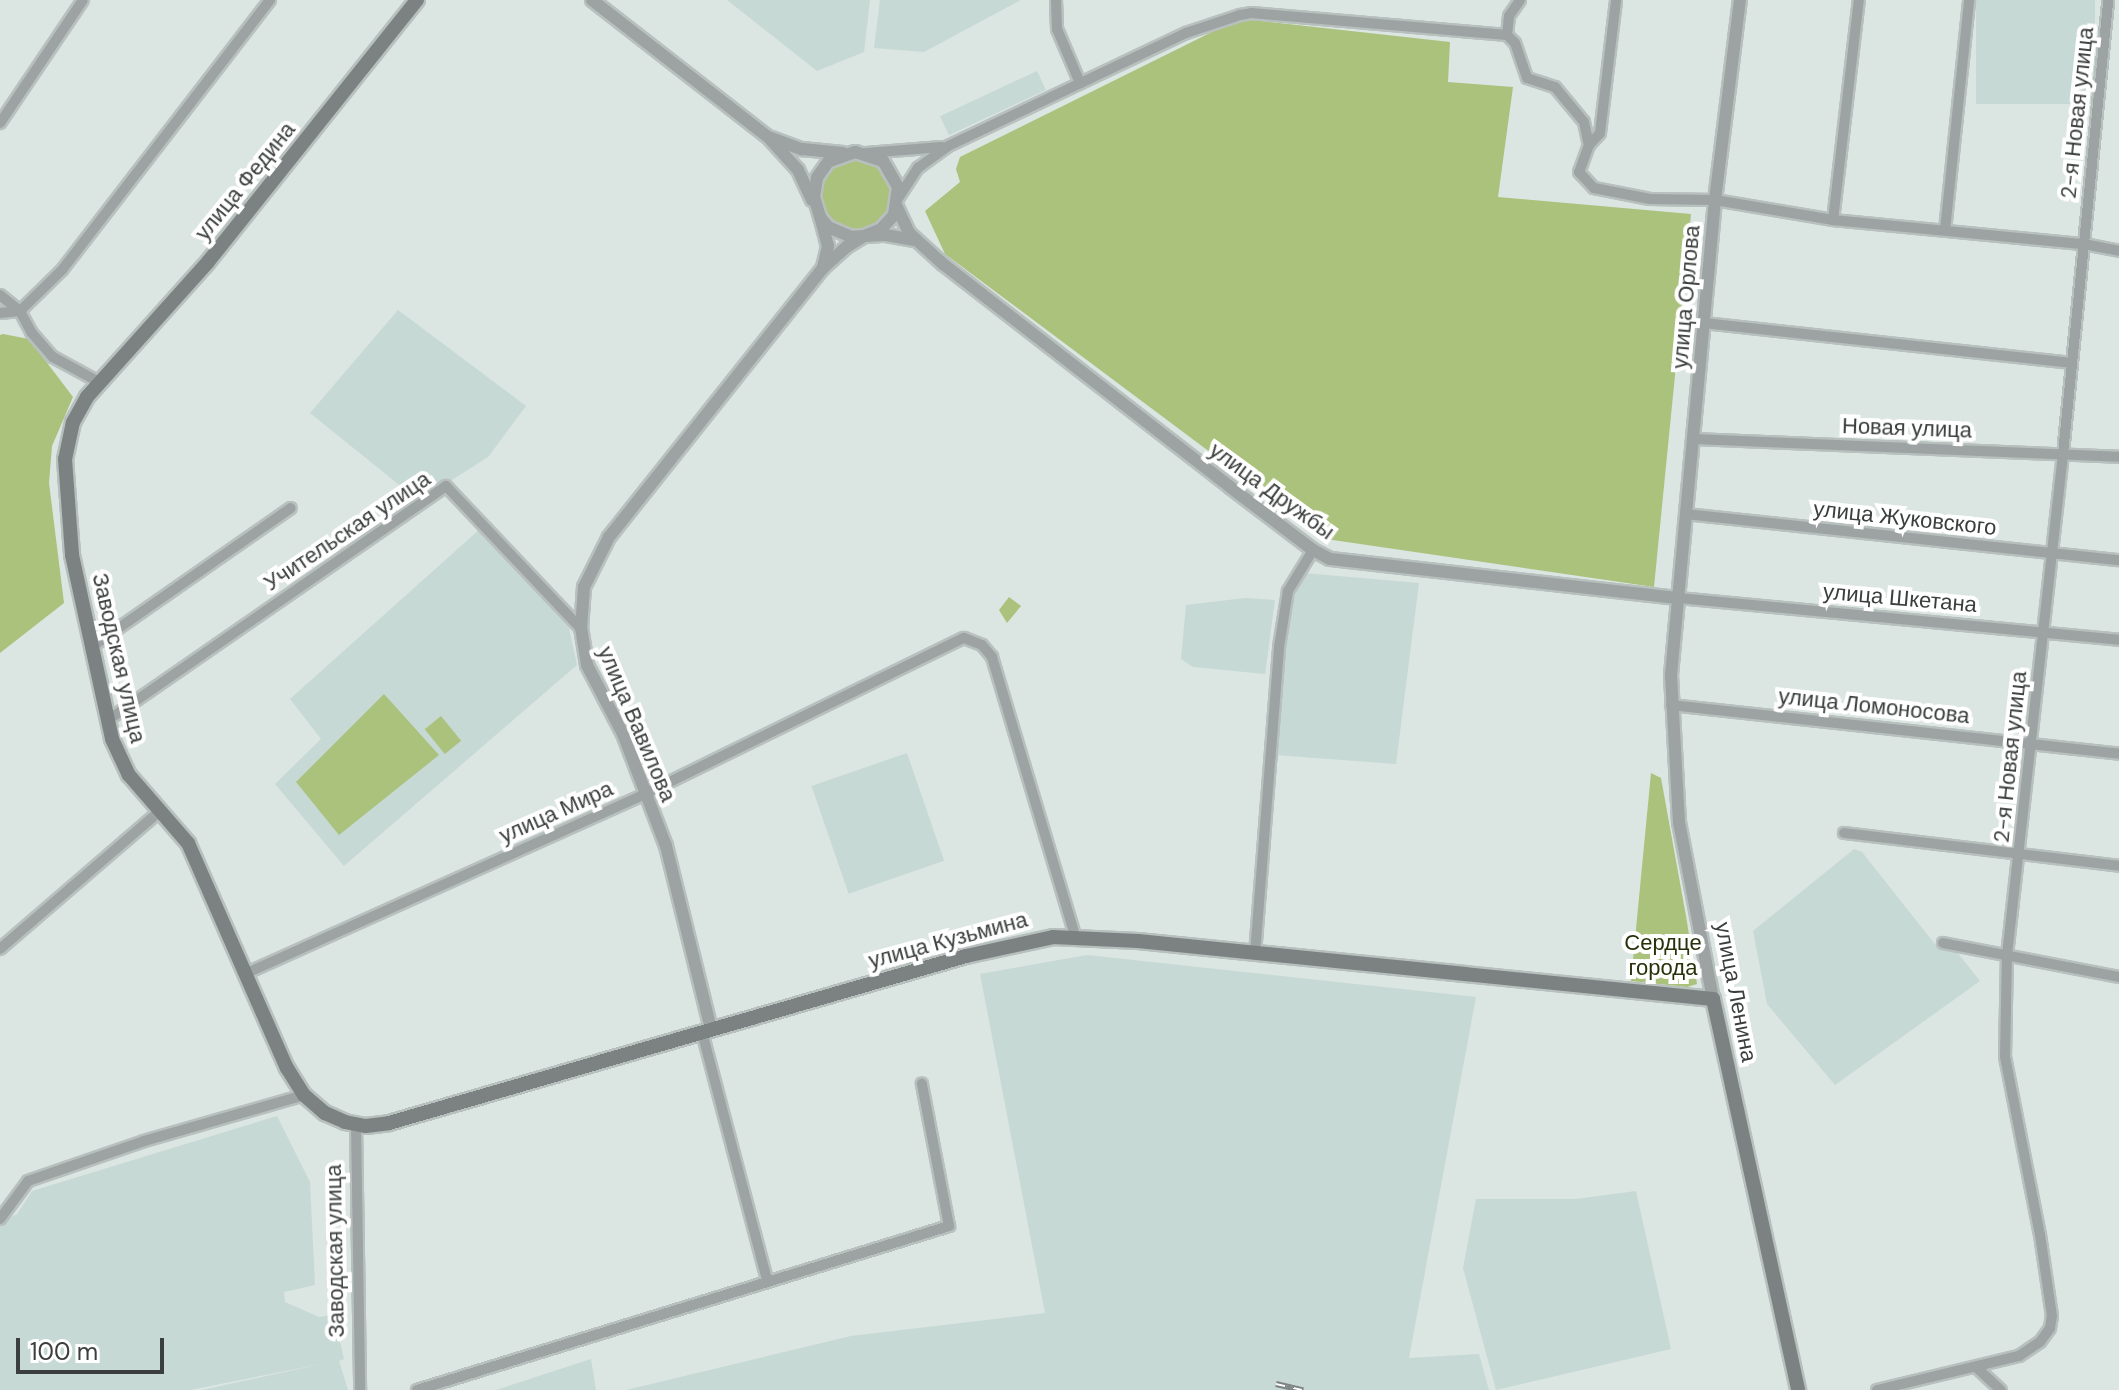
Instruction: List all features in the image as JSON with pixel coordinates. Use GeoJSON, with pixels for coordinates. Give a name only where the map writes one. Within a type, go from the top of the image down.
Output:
{"type":"FeatureCollection","features":[{"type":"Feature","properties":{"kind":"main road","name":"улица Федина"},"geometry":{"type":"LineString","coordinates":[[99,382],[208,262],[417,0]]}},
{"type":"Feature","properties":{"kind":"main road","name":"Заводская улица"},"geometry":{"type":"LineString","coordinates":[[99,382],[79,409],[65,459],[72,555],[108,720],[122,764],[188,843],[287,1068],[304,1095],[325,1113],[356,1125]]}},
{"type":"Feature","properties":{"kind":"main road","name":"улица Кузьмина"},"geometry":{"type":"LineString","coordinates":[[356,1125],[389,1123],[1015,943],[1075,936],[1713,999]]}},
{"type":"Feature","properties":{"kind":"main road","name":"улица Ленина"},"geometry":{"type":"LineString","coordinates":[[1713,999],[1798,1390]]}},
{"type":"Feature","properties":{"kind":"street"},"geometry":{"type":"LineString","coordinates":[[0,123],[83,0]]}},
{"type":"Feature","properties":{"kind":"street"},"geometry":{"type":"LineString","coordinates":[[0,313],[20,311],[62,270],[270,0]]}},
{"type":"Feature","properties":{"kind":"street"},"geometry":{"type":"LineString","coordinates":[[592,0],[768,137],[798,170],[818,212],[828,246],[823,268]]}},
{"type":"Feature","properties":{"kind":"street"},"geometry":{"type":"LineString","coordinates":[[1056,0],[1057,29],[1080,83]]}},
{"type":"Feature","properties":{"kind":"street"},"geometry":{"type":"LineString","coordinates":[[1507,35],[1509,16],[1520,0]]}},
{"type":"Feature","properties":{"kind":"street"},"geometry":{"type":"LineString","coordinates":[[1616,0],[1600,133],[1589,145],[1579,172],[1594,188],[1650,199],[1715,200],[1833,220],[2084,244],[2119,251]]}},
{"type":"Feature","properties":{"kind":"street","name":"улица Орлова"},"geometry":{"type":"LineString","coordinates":[[1678,598],[1715,200],[1740,0]]}},
{"type":"Feature","properties":{"kind":"street"},"geometry":{"type":"LineString","coordinates":[[1833,220],[1859,0]]}},
{"type":"Feature","properties":{"kind":"street"},"geometry":{"type":"LineString","coordinates":[[1945,230],[1969,0]]}},
{"type":"Feature","properties":{"kind":"street","name":"2-я Новая улица"},"geometry":{"type":"LineString","coordinates":[[1877,1390],[2019,1356],[2031,1349],[2050,1328],[2052,1316],[2040,1235],[2005,1057],[2007,955],[2063,454],[2108,0]]}},
{"type":"Feature","properties":{"kind":"street"},"geometry":{"type":"LineString","coordinates":[[864,236],[881,229],[918,168],[948,146],[1186,33],[1251,13],[1507,35],[1515,43],[1527,78],[1555,87],[1564,95],[1584,122],[1589,145]]}},
{"type":"Feature","properties":{"kind":"street"},"geometry":{"type":"LineString","coordinates":[[768,137],[802,149],[845,153],[912,152],[948,146]]}},
{"type":"Feature","properties":{"kind":"street"},"geometry":{"type":"LineString","coordinates":[[845,153],[828,162],[817,178],[818,212],[839,234],[915,240],[898,202],[890,169],[864,153]]}},
{"type":"Feature","properties":{"kind":"street","name":"улица Вавилова"},"geometry":{"type":"LineString","coordinates":[[767,1279],[706,1030],[666,846],[623,734],[587,665],[581,629],[584,587],[609,537],[823,268],[864,236]]}},
{"type":"Feature","properties":{"kind":"street","name":"улица Дружбы"},"geometry":{"type":"LineString","coordinates":[[915,240],[1313,550],[1349,563],[1678,598]]}},
{"type":"Feature","properties":{"kind":"street"},"geometry":{"type":"LineString","coordinates":[[0,295],[20,311],[31,332],[53,357],[99,382]]}},
{"type":"Feature","properties":{"kind":"street"},"geometry":{"type":"LineString","coordinates":[[1704,323],[2072,363]]}},
{"type":"Feature","properties":{"kind":"street","name":"Новая улица"},"geometry":{"type":"LineString","coordinates":[[1693,439],[2119,457]]}},
{"type":"Feature","properties":{"kind":"street","name":"Учительская улица"},"geometry":{"type":"LineString","coordinates":[[108,720],[446,486],[581,629]]}},
{"type":"Feature","properties":{"kind":"street"},"geometry":{"type":"LineString","coordinates":[[93,646],[291,508]]}},
{"type":"Feature","properties":{"kind":"street","name":"улица Жуковского"},"geometry":{"type":"LineString","coordinates":[[1686,514],[2119,560]]}},
{"type":"Feature","properties":{"kind":"street"},"geometry":{"type":"LineString","coordinates":[[1255,954],[1279,647],[1288,591],[1313,550]]}},
{"type":"Feature","properties":{"kind":"street","name":"улица Шкетана"},"geometry":{"type":"LineString","coordinates":[[1678,598],[2119,640]]}},
{"type":"Feature","properties":{"kind":"street","name":"улица Ленина"},"geometry":{"type":"LineString","coordinates":[[1678,598],[1671,705],[1679,823],[1713,999]]}},
{"type":"Feature","properties":{"kind":"street","name":"улица Мира"},"geometry":{"type":"LineString","coordinates":[[247,973],[645,794],[964,638],[982,645],[992,657],[1075,936]]}},
{"type":"Feature","properties":{"kind":"street","name":"улица Ломоносова"},"geometry":{"type":"LineString","coordinates":[[1671,705],[2119,754]]}},
{"type":"Feature","properties":{"kind":"street"},"geometry":{"type":"LineString","coordinates":[[0,949],[160,811]]}},
{"type":"Feature","properties":{"kind":"street"},"geometry":{"type":"LineString","coordinates":[[1844,833],[2119,866]]}},
{"type":"Feature","properties":{"kind":"street"},"geometry":{"type":"LineString","coordinates":[[1943,943],[2119,977]]}},
{"type":"Feature","properties":{"kind":"street"},"geometry":{"type":"LineString","coordinates":[[417,1390],[767,1279],[949,1226],[922,1084]]}},
{"type":"Feature","properties":{"kind":"street"},"geometry":{"type":"LineString","coordinates":[[0,1219],[28,1181],[144,1141],[304,1095]]}},
{"type":"Feature","properties":{"kind":"street","name":"Заводская улица"},"geometry":{"type":"LineString","coordinates":[[356,1125],[360,1390]]}},
{"type":"Feature","properties":{"kind":"street"},"geometry":{"type":"LineString","coordinates":[[1976,1367],[2001,1390]]}},
{"type":"Feature","properties":{"kind":"shaded area"},"geometry":{"type":"Polygon","coordinates":[[[727,0],[870,0],[864,52],[817,71],[727,0]]]}},
{"type":"Feature","properties":{"kind":"shaded area"},"geometry":{"type":"Polygon","coordinates":[[[880,0],[1021,0],[924,52],[874,48],[880,0]]]}},
{"type":"Feature","properties":{"kind":"shaded area"},"geometry":{"type":"Polygon","coordinates":[[[1976,0],[2095,0],[2095,104],[1976,104],[1976,0]]]}},
{"type":"Feature","properties":{"kind":"shaded area"},"geometry":{"type":"Polygon","coordinates":[[[1037,71],[1046,90],[949,135],[940,116],[1037,71]]]}},
{"type":"Feature","properties":{"kind":"shaded area"},"geometry":{"type":"Polygon","coordinates":[[[398,310],[526,406],[488,457],[419,501],[310,413],[398,310]]]}},
{"type":"Feature","properties":{"kind":"shaded area"},"geometry":{"type":"Polygon","coordinates":[[[480,529],[569,628],[577,665],[344,866],[275,784],[321,739],[290,699],[480,529]]]}},
{"type":"Feature","properties":{"kind":"shaded area"},"geometry":{"type":"Polygon","coordinates":[[[1304,573],[1419,583],[1396,764],[1275,755],[1287,615],[1304,573]]]}},
{"type":"Feature","properties":{"kind":"shaded area"},"geometry":{"type":"Polygon","coordinates":[[[1245,598],[1275,600],[1265,674],[1193,667],[1181,659],[1186,605],[1245,598]]]}},
{"type":"Feature","properties":{"kind":"shaded area"},"geometry":{"type":"Polygon","coordinates":[[[907,753],[944,861],[849,894],[812,786],[907,753]]]}},
{"type":"Feature","properties":{"kind":"shaded area"},"geometry":{"type":"Polygon","coordinates":[[[1854,849],[1862,852],[1938,948],[1957,952],[1980,981],[1835,1085],[1767,1004],[1753,931],[1854,849]]]}},
{"type":"Feature","properties":{"kind":"shaded area"},"geometry":{"type":"Polygon","coordinates":[[[1087,955],[1476,997],[1409,1358],[1479,1354],[1489,1390],[626,1390],[851,1336],[1045,1313],[980,974],[1087,955]]]}},
{"type":"Feature","properties":{"kind":"shaded area"},"geometry":{"type":"Polygon","coordinates":[[[277,1116],[310,1182],[315,1285],[284,1292],[285,1302],[319,1317],[334,1315],[344,1359],[339,1361],[348,1390],[202,1390],[326,1363],[190,1390],[0,1390],[0,1223],[17,1214],[32,1191],[277,1116]]]}},
{"type":"Feature","properties":{"kind":"shaded area"},"geometry":{"type":"Polygon","coordinates":[[[1636,1191],[1671,1349],[1496,1390],[1463,1268],[1476,1199],[1576,1199],[1636,1191]]]}},
{"type":"Feature","properties":{"kind":"shaded area"},"geometry":{"type":"Polygon","coordinates":[[[591,1359],[596,1390],[496,1390],[591,1359]]]}},
{"type":"Feature","properties":{"kind":"green space"},"geometry":{"type":"Polygon","coordinates":[[[1251,20],[1450,42],[1448,82],[1513,87],[1498,197],[1691,214],[1654,587],[1326,539],[945,254],[925,211],[960,182],[956,169],[960,157],[1228,24],[1251,20]]]}},
{"type":"Feature","properties":{"kind":"green space"},"geometry":{"type":"Polygon","coordinates":[[[857,157],[877,163],[887,173],[893,193],[887,213],[877,223],[857,229],[837,223],[827,213],[821,193],[827,173],[837,163],[857,157]]]}},
{"type":"Feature","properties":{"kind":"green space"},"geometry":{"type":"Polygon","coordinates":[[[0,335],[29,339],[73,397],[52,446],[49,483],[64,603],[0,653],[0,335]]]}},
{"type":"Feature","properties":{"kind":"green space"},"geometry":{"type":"Polygon","coordinates":[[[1009,597],[1021,606],[1007,623],[999,610],[1009,597]]]}},
{"type":"Feature","properties":{"kind":"green space"},"geometry":{"type":"Polygon","coordinates":[[[384,694],[439,755],[339,835],[296,782],[384,694]]]}},
{"type":"Feature","properties":{"kind":"green space"},"geometry":{"type":"Polygon","coordinates":[[[441,716],[461,741],[445,754],[425,729],[441,716]]]}},
{"type":"Feature","properties":{"kind":"green space","name":"Сердце города"},"geometry":{"type":"Polygon","coordinates":[[[1651,773],[1661,778],[1686,916],[1697,984],[1687,987],[1631,981],[1651,773]]]}},
{"type":"Feature","properties":{"kind":"railway"},"geometry":{"type":"LineString","coordinates":[[1276,1384],[1303,1390]]}}]}
